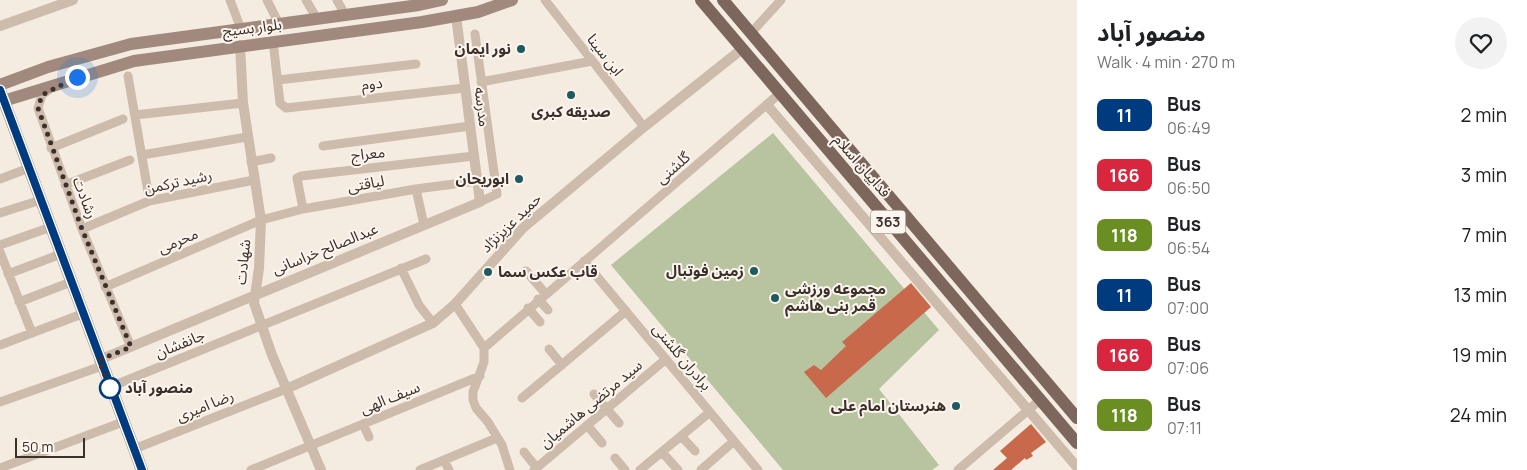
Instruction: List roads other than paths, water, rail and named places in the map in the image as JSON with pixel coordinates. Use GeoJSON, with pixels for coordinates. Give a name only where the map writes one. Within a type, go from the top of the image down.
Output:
{"type":"FeatureCollection","features":[{"type":"Feature","properties":{"kind":"main road","name":"بلوار بسیج"},"geometry":{"type":"LineString","coordinates":[[0,85],[48,67],[131,44],[442,0]]}},
{"type":"Feature","properties":{"kind":"main road","name":"بلوار بسیج"},"geometry":{"type":"LineString","coordinates":[[2,98],[134,61],[456,16],[512,0]]}},
{"type":"Feature","properties":{"kind":"main road","name":"فداییان اسلام"},"geometry":{"type":"LineString","coordinates":[[700,0],[1077,443]]}},
{"type":"Feature","properties":{"kind":"main road","name":"فداییان اسلام"},"geometry":{"type":"LineString","coordinates":[[723,0],[1077,418]]}},
{"type":"Feature","properties":{"kind":"main road"},"geometry":{"type":"LineString","coordinates":[[2,98],[100,363],[142,470]]}},
{"type":"Feature","properties":{"kind":"street"},"geometry":{"type":"LineString","coordinates":[[0,26],[73,0]]}},
{"type":"Feature","properties":{"kind":"street"},"geometry":{"type":"LineString","coordinates":[[230,0],[241,29]]}},
{"type":"Feature","properties":{"kind":"street"},"geometry":{"type":"LineString","coordinates":[[267,0],[279,24]]}},
{"type":"Feature","properties":{"kind":"street"},"geometry":{"type":"LineString","coordinates":[[306,0],[317,19]]}},
{"type":"Feature","properties":{"kind":"street"},"geometry":{"type":"LineString","coordinates":[[337,0],[345,15]]}},
{"type":"Feature","properties":{"kind":"street","name":"ابن سینا"},"geometry":{"type":"LineString","coordinates":[[545,0],[644,127]]}},
{"type":"Feature","properties":{"kind":"street"},"geometry":{"type":"LineString","coordinates":[[751,33],[781,0]]}},
{"type":"Feature","properties":{"kind":"street","name":"مدرسه"},"geometry":{"type":"LineString","coordinates":[[456,16],[480,202]]}},
{"type":"Feature","properties":{"kind":"street"},"geometry":{"type":"LineString","coordinates":[[475,34],[497,194],[480,202]]}},
{"type":"Feature","properties":{"kind":"street"},"geometry":{"type":"LineString","coordinates":[[273,41],[278,80],[416,64]]}},
{"type":"Feature","properties":{"kind":"street","name":"شهادت"},"geometry":{"type":"LineString","coordinates":[[240,45],[242,102],[261,220],[259,268],[254,303],[286,389],[321,470]]}},
{"type":"Feature","properties":{"kind":"street","name":"حمید عزیزنژاد"},"geometry":{"type":"LineString","coordinates":[[286,389],[433,323],[455,304],[523,228],[644,127],[742,50]]}},
{"type":"Feature","properties":{"kind":"street"},"geometry":{"type":"LineString","coordinates":[[482,82],[592,61]]}},
{"type":"Feature","properties":{"kind":"street"},"geometry":{"type":"LineString","coordinates":[[128,76],[148,192]]}},
{"type":"Feature","properties":{"kind":"street","name":"رشادت"},"geometry":{"type":"LineString","coordinates":[[77,77],[50,89],[39,101],[38,108],[82,229],[131,347]]}},
{"type":"Feature","properties":{"kind":"street","name":"دوم"},"geometry":{"type":"LineString","coordinates":[[278,80],[282,106],[286,108],[465,88]]}},
{"type":"Feature","properties":{"kind":"street","name":"گلشنی"},"geometry":{"type":"LineString","coordinates":[[484,348],[528,308],[780,94]]}},
{"type":"Feature","properties":{"kind":"street"},"geometry":{"type":"LineString","coordinates":[[135,114],[242,102]]}},
{"type":"Feature","properties":{"kind":"street"},"geometry":{"type":"LineString","coordinates":[[768,105],[1077,467]]}},
{"type":"Feature","properties":{"kind":"street"},"geometry":{"type":"LineString","coordinates":[[51,148],[122,119]]}},
{"type":"Feature","properties":{"kind":"street"},"geometry":{"type":"LineString","coordinates":[[323,146],[470,126]]}},
{"type":"Feature","properties":{"kind":"street"},"geometry":{"type":"LineString","coordinates":[[142,156],[247,137]]}},
{"type":"Feature","properties":{"kind":"street","name":"معراج"},"geometry":{"type":"LineString","coordinates":[[303,209],[297,183],[297,178],[301,176],[474,156]]}},
{"type":"Feature","properties":{"kind":"street"},"geometry":{"type":"LineString","coordinates":[[251,162],[271,158]]}},
{"type":"Feature","properties":{"kind":"street"},"geometry":{"type":"LineString","coordinates":[[65,185],[130,160]]}},
{"type":"Feature","properties":{"kind":"street"},"geometry":{"type":"LineString","coordinates":[[0,180],[29,168]]}},
{"type":"Feature","properties":{"kind":"street","name":"رشید ترکمن"},"geometry":{"type":"LineString","coordinates":[[82,229],[149,200],[254,180]]}},
{"type":"Feature","properties":{"kind":"street","name":"لیاقتی"},"geometry":{"type":"LineString","coordinates":[[261,220],[303,209],[416,189],[477,181]]}},
{"type":"Feature","properties":{"kind":"street"},"geometry":{"type":"LineString","coordinates":[[416,189],[424,225]]}},
{"type":"Feature","properties":{"kind":"street"},"geometry":{"type":"LineString","coordinates":[[0,213],[41,200]]}},
{"type":"Feature","properties":{"kind":"street","name":"عبدالصالح خراسانی"},"geometry":{"type":"LineString","coordinates":[[100,363],[131,347],[254,294],[480,202]]}},
{"type":"Feature","properties":{"kind":"street","name":"محرمی"},"geometry":{"type":"LineString","coordinates":[[105,287],[261,220]]}},
{"type":"Feature","properties":{"kind":"street"},"geometry":{"type":"LineString","coordinates":[[0,245],[51,227]]}},
{"type":"Feature","properties":{"kind":"street"},"geometry":{"type":"LineString","coordinates":[[0,252],[32,333]]}},
{"type":"Feature","properties":{"kind":"street"},"geometry":{"type":"LineString","coordinates":[[8,274],[61,254]]}},
{"type":"Feature","properties":{"kind":"street","name":"جانفشان"},"geometry":{"type":"LineString","coordinates":[[110,387],[426,259]]}},
{"type":"Feature","properties":{"kind":"street","name":"برادران گلشنی"},"geometry":{"type":"LineString","coordinates":[[584,261],[758,470]]}},
{"type":"Feature","properties":{"kind":"street"},"geometry":{"type":"LineString","coordinates":[[401,268],[419,305],[433,323]]}},
{"type":"Feature","properties":{"kind":"street"},"geometry":{"type":"LineString","coordinates":[[526,271],[542,296],[548,310]]}},
{"type":"Feature","properties":{"kind":"street"},"geometry":{"type":"LineString","coordinates":[[19,302],[71,282]]}},
{"type":"Feature","properties":{"kind":"street"},"geometry":{"type":"LineString","coordinates":[[455,304],[484,348],[480,376],[473,392],[473,400],[476,408],[502,445],[510,470]]}},
{"type":"Feature","properties":{"kind":"street"},"geometry":{"type":"LineString","coordinates":[[528,308],[540,322]]}},
{"type":"Feature","properties":{"kind":"street"},"geometry":{"type":"LineString","coordinates":[[522,398],[626,311]]}},
{"type":"Feature","properties":{"kind":"street"},"geometry":{"type":"LineString","coordinates":[[0,345],[82,314]]}},
{"type":"Feature","properties":{"kind":"street"},"geometry":{"type":"LineString","coordinates":[[549,349],[562,365]]}},
{"type":"Feature","properties":{"kind":"street","name":"سید مرتضی هاشمیان"},"geometry":{"type":"LineString","coordinates":[[536,469],[666,359]]}},
{"type":"Feature","properties":{"kind":"street"},"geometry":{"type":"LineString","coordinates":[[0,402],[100,363]]}},
{"type":"Feature","properties":{"kind":"street","name":"سیف الهی"},"geometry":{"type":"LineString","coordinates":[[251,470],[480,376]]}},
{"type":"Feature","properties":{"kind":"street","name":"رضا امیری"},"geometry":{"type":"LineString","coordinates":[[134,449],[286,389]]}},
{"type":"Feature","properties":{"kind":"street"},"geometry":{"type":"LineString","coordinates":[[594,394],[619,423]]}},
{"type":"Feature","properties":{"kind":"street"},"geometry":{"type":"LineString","coordinates":[[958,470],[1040,400]]}},
{"type":"Feature","properties":{"kind":"street"},"geometry":{"type":"LineString","coordinates":[[640,470],[710,412]]}},
{"type":"Feature","properties":{"kind":"street"},"geometry":{"type":"LineString","coordinates":[[0,468],[123,422]]}},
{"type":"Feature","properties":{"kind":"street"},"geometry":{"type":"LineString","coordinates":[[363,424],[369,437]]}},
{"type":"Feature","properties":{"kind":"street"},"geometry":{"type":"LineString","coordinates":[[587,425],[602,443]]}},
{"type":"Feature","properties":{"kind":"street"},"geometry":{"type":"LineString","coordinates":[[681,436],[695,451]]}},
{"type":"Feature","properties":{"kind":"street"},"geometry":{"type":"LineString","coordinates":[[420,470],[497,438]]}},
{"type":"Feature","properties":{"kind":"street"},"geometry":{"type":"LineString","coordinates":[[701,470],[734,441]]}},
{"type":"Feature","properties":{"kind":"street"},"geometry":{"type":"LineString","coordinates":[[524,452],[536,469]]}},
{"type":"Feature","properties":{"kind":"street"},"geometry":{"type":"LineString","coordinates":[[662,452],[678,470]]}},
{"type":"Feature","properties":{"kind":"street"},"geometry":{"type":"LineString","coordinates":[[615,458],[625,470]]}},
{"type":"Feature","properties":{"kind":"street"},"geometry":{"type":"LineString","coordinates":[[444,460],[449,470]]}},
{"type":"Feature","properties":{"kind":"place","name":"نور ایمان"},"geometry":{"type":"Point","coordinates":[521,49]}},
{"type":"Feature","properties":{"kind":"place","name":"صدیقه کبری"},"geometry":{"type":"Point","coordinates":[571,95]}},
{"type":"Feature","properties":{"kind":"place","name":"ابوریحان"},"geometry":{"type":"Point","coordinates":[519,179]}},
{"type":"Feature","properties":{"kind":"place","name":"زمین فوتبال"},"geometry":{"type":"Point","coordinates":[754,271]}},
{"type":"Feature","properties":{"kind":"place","name":"قاب عکس سما"},"geometry":{"type":"Point","coordinates":[488,272]}},
{"type":"Feature","properties":{"kind":"place","name":"مجموعه ورزشی قمر بنی هاشم"},"geometry":{"type":"Point","coordinates":[775,298]}},
{"type":"Feature","properties":{"kind":"place","name":"منصور آباد"},"geometry":{"type":"Point","coordinates":[110,388]}},
{"type":"Feature","properties":{"kind":"place","name":"هنرستان امام علی"},"geometry":{"type":"Point","coordinates":[956,406]}}]}
